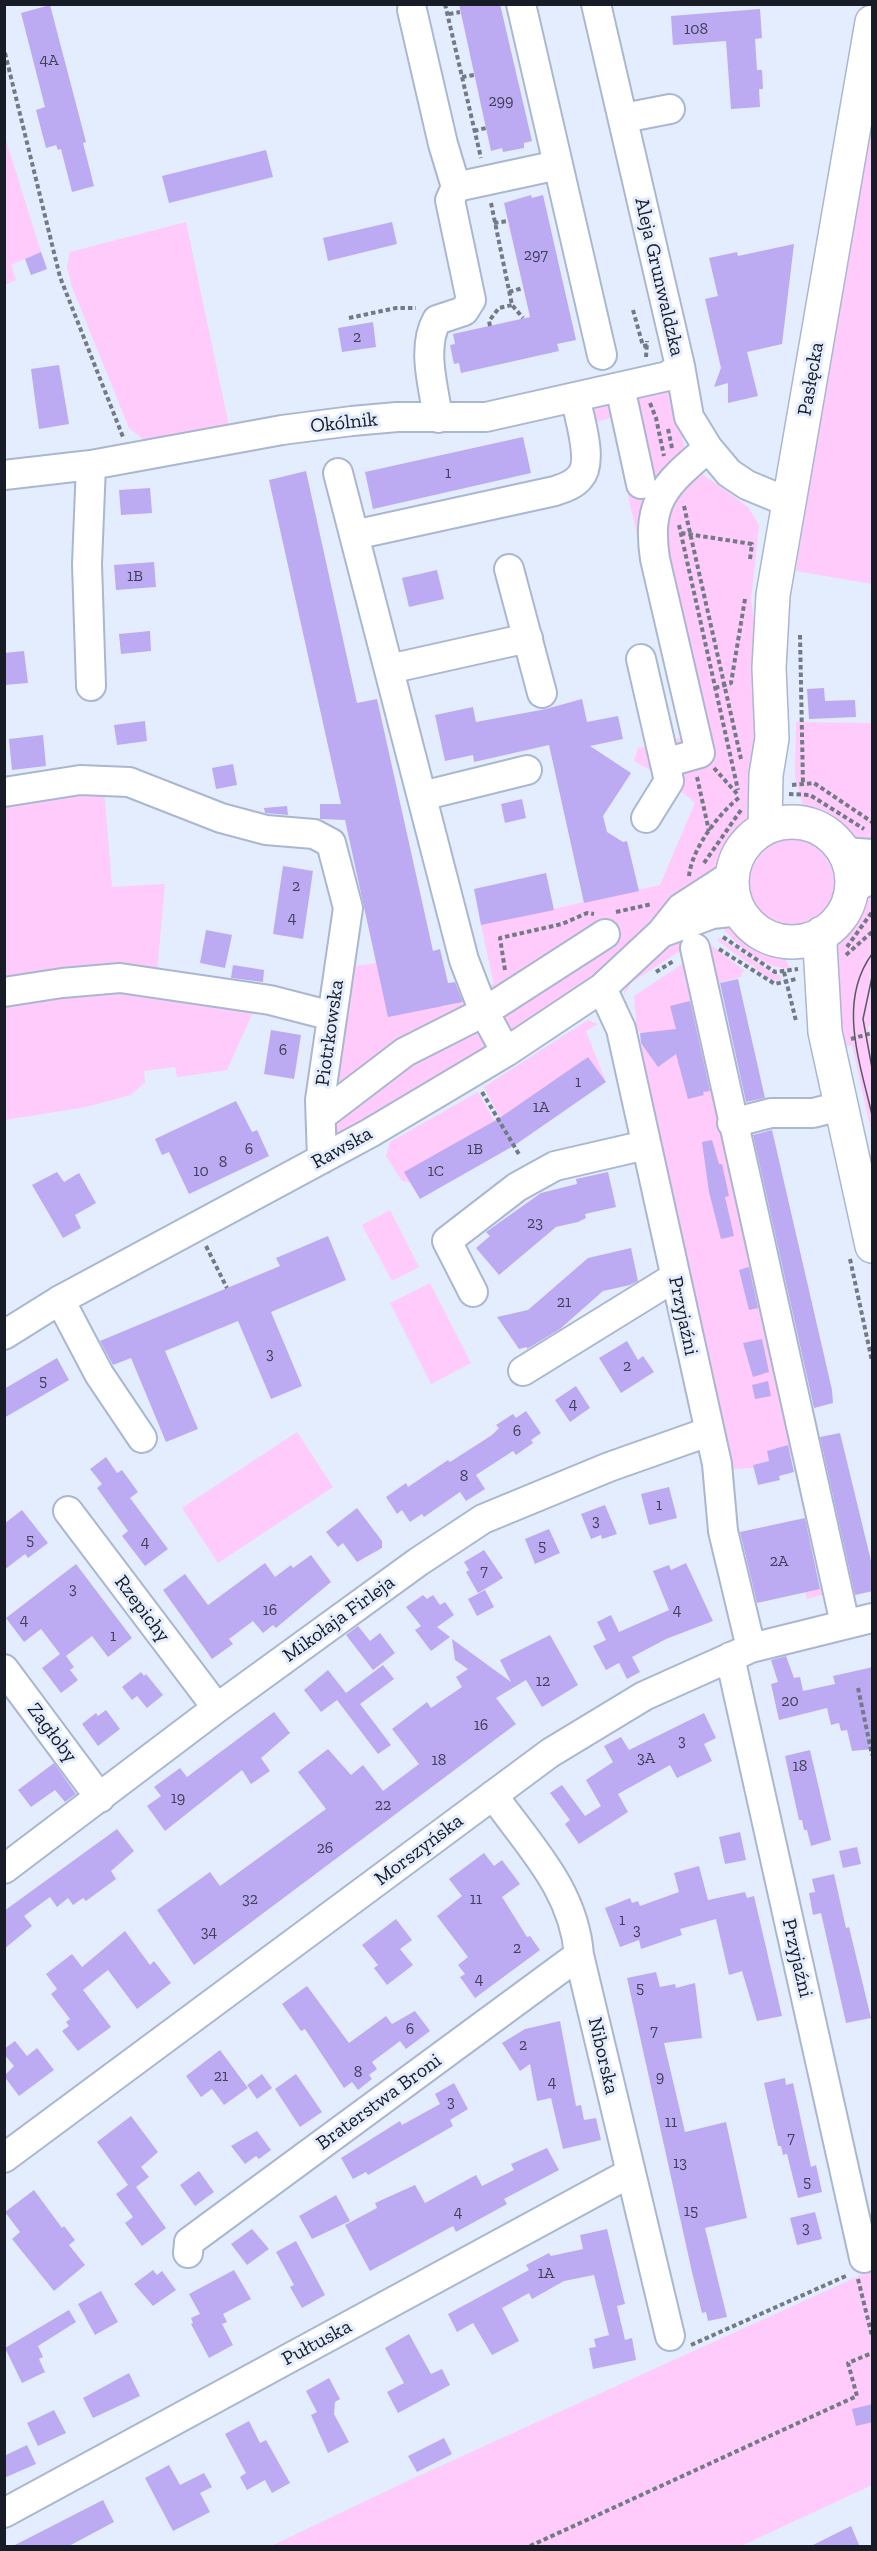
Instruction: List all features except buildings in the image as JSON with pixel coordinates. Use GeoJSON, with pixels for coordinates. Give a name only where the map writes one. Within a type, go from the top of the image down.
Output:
{"type":"FeatureCollection","features":[{"type":"Feature","properties":{"kind":"main road","name":"Pasłęcka"},"geometry":{"type":"LineString","coordinates":[[772,808],[766,775],[772,738],[770,634],[788,502],[873,22]]}},
{"type":"Feature","properties":{"kind":"main road"},"geometry":{"type":"LineString","coordinates":[[772,808],[830,836],[862,846],[851,876],[862,884],[845,910],[822,933],[798,942],[784,942],[763,935],[739,911],[734,900],[732,875],[739,852],[755,834],[772,808]]}},
{"type":"Feature","properties":{"kind":"main road"},"geometry":{"type":"LineString","coordinates":[[812,976],[822,933]]}},
{"type":"Feature","properties":{"kind":"main road"},"geometry":{"type":"LineString","coordinates":[[784,942],[812,976],[873,1246]]}},
{"type":"Feature","properties":{"kind":"street"},"geometry":{"type":"LineString","coordinates":[[520,4],[602,355]]}},
{"type":"Feature","properties":{"kind":"street","name":"Aleja Grunwaldzka"},"geometry":{"type":"LineString","coordinates":[[596,4],[680,366],[688,417],[708,448],[729,473],[747,485],[788,502]]}},
{"type":"Feature","properties":{"kind":"street"},"geometry":{"type":"LineString","coordinates":[[412,10],[443,144],[456,187],[450,200],[471,300],[464,311],[437,320],[430,332],[429,344],[438,418]]}},
{"type":"Feature","properties":{"kind":"street"},"geometry":{"type":"LineString","coordinates":[[622,116],[670,109]]}},
{"type":"Feature","properties":{"kind":"street"},"geometry":{"type":"LineString","coordinates":[[456,187],[558,165]]}},
{"type":"Feature","properties":{"kind":"street","name":"Okólnik"},"geometry":{"type":"LineString","coordinates":[[4,475],[91,465],[282,430],[352,420],[486,417],[668,376],[680,366]]}},
{"type":"Feature","properties":{"kind":"street"},"geometry":{"type":"LineString","coordinates":[[620,387],[641,484]]}},
{"type":"Feature","properties":{"kind":"street"},"geometry":{"type":"LineString","coordinates":[[354,535],[555,491],[572,484],[580,477],[586,462],[575,397]]}},
{"type":"Feature","properties":{"kind":"street"},"geometry":{"type":"LineString","coordinates":[[646,818],[686,757],[652,540],[658,500],[678,474],[708,448]]}},
{"type":"Feature","properties":{"kind":"street"},"geometry":{"type":"LineString","coordinates":[[91,465],[87,564],[91,686]]}},
{"type":"Feature","properties":{"kind":"street"},"geometry":{"type":"LineString","coordinates":[[338,473],[464,960],[484,1011],[506,1052]]}},
{"type":"Feature","properties":{"kind":"street"},"geometry":{"type":"LineString","coordinates":[[509,569],[542,693]]}},
{"type":"Feature","properties":{"kind":"street"},"geometry":{"type":"LineString","coordinates":[[389,669],[528,638]]}},
{"type":"Feature","properties":{"kind":"street"},"geometry":{"type":"LineString","coordinates":[[641,659],[686,757]]}},
{"type":"Feature","properties":{"kind":"street"},"geometry":{"type":"LineString","coordinates":[[422,796],[527,770]]}},
{"type":"Feature","properties":{"kind":"street","name":"Piotrkowska"},"geometry":{"type":"LineString","coordinates":[[4,792],[80,780],[129,782],[221,818],[284,833],[314,834],[331,843],[348,908],[320,1100],[322,1159]]}},
{"type":"Feature","properties":{"kind":"street","name":"Rawska"},"geometry":{"type":"LineString","coordinates":[[4,1335],[60,1300],[322,1159],[506,1052],[602,988],[661,933],[681,908],[732,875]]}},
{"type":"Feature","properties":{"kind":"street","name":"Rawska"},"geometry":{"type":"LineString","coordinates":[[661,933],[712,914],[739,911]]}},
{"type":"Feature","properties":{"kind":"street"},"geometry":{"type":"LineString","coordinates":[[321,1116],[405,1052],[484,1011],[604,934]]}},
{"type":"Feature","properties":{"kind":"street"},"geometry":{"type":"LineString","coordinates":[[695,948],[845,1624]]}},
{"type":"Feature","properties":{"kind":"street"},"geometry":{"type":"LineString","coordinates":[[4,992],[62,983],[120,978],[270,1000],[332,1016]]}},
{"type":"Feature","properties":{"kind":"street","name":"Przyjaźni"},"geometry":{"type":"LineString","coordinates":[[602,988],[621,1029],[708,1432],[717,1464],[723,1530],[740,1652],[862,2264]]}},
{"type":"Feature","properties":{"kind":"street"},"geometry":{"type":"LineString","coordinates":[[732,1123],[771,1113],[813,1113],[841,1106]]}},
{"type":"Feature","properties":{"kind":"street"},"geometry":{"type":"LineString","coordinates":[[473,1292],[447,1241],[517,1187],[555,1166],[646,1144]]}},
{"type":"Feature","properties":{"kind":"street"},"geometry":{"type":"LineString","coordinates":[[523,1371],[675,1277]]}},
{"type":"Feature","properties":{"kind":"street"},"geometry":{"type":"LineString","coordinates":[[60,1300],[99,1374],[142,1438]]}},
{"type":"Feature","properties":{"kind":"street","name":"Mikołaja Firleja"},"geometry":{"type":"LineString","coordinates":[[4,1869],[217,1708],[418,1562],[483,1519],[609,1467],[708,1432]]}},
{"type":"Feature","properties":{"kind":"street","name":"Rzepichy"},"geometry":{"type":"LineString","coordinates":[[68,1511],[217,1708]]}},
{"type":"Feature","properties":{"kind":"street","name":"Morszyńska"},"geometry":{"type":"LineString","coordinates":[[4,2158],[493,1795],[585,1730],[671,1683],[740,1652],[873,1618]]}},
{"type":"Feature","properties":{"kind":"street","name":"Zagłoby"},"geometry":{"type":"LineString","coordinates":[[4,1669],[100,1798]]}},
{"type":"Feature","properties":{"kind":"street","name":"Niborska"},"geometry":{"type":"LineString","coordinates":[[493,1795],[563,1892],[575,1921],[579,1955],[670,2336]]}},
{"type":"Feature","properties":{"kind":"street","name":"Braterstwa Broni"},"geometry":{"type":"LineString","coordinates":[[188,2253],[189,2242],[579,1955]]}},
{"type":"Feature","properties":{"kind":"street","name":"Pułtuska"},"geometry":{"type":"LineString","coordinates":[[4,2513],[630,2173]]}},
{"type":"Feature","properties":{"kind":"path"},"geometry":{"type":"LineString","coordinates":[[445,4],[474,131],[486,128]]}},
{"type":"Feature","properties":{"kind":"path"},"geometry":{"type":"LineString","coordinates":[[448,14],[460,12]]}},
{"type":"Feature","properties":{"kind":"path"},"geometry":{"type":"LineString","coordinates":[[5,52],[60,277],[131,458]]}},
{"type":"Feature","properties":{"kind":"path"},"geometry":{"type":"LineString","coordinates":[[462,77],[474,75]]}},
{"type":"Feature","properties":{"kind":"path"},"geometry":{"type":"LineString","coordinates":[[508,221],[494,224],[512,304],[523,318]]}},
{"type":"Feature","properties":{"kind":"path"},"geometry":{"type":"LineString","coordinates":[[509,292],[524,288]]}},
{"type":"Feature","properties":{"kind":"path"},"geometry":{"type":"LineString","coordinates":[[490,326],[489,321],[499,308],[512,304]]}},
{"type":"Feature","properties":{"kind":"path"},"geometry":{"type":"LineString","coordinates":[[349,318],[396,308],[421,308],[437,320]]}},
{"type":"Feature","properties":{"kind":"path"},"geometry":{"type":"LineString","coordinates":[[633,310],[643,346],[648,345]]}},
{"type":"Feature","properties":{"kind":"path"},"geometry":{"type":"LineString","coordinates":[[667,428],[744,771]]}},
{"type":"Feature","properties":{"kind":"path"},"geometry":{"type":"LineString","coordinates":[[749,567],[753,544],[681,533],[716,688],[772,808]]}},
{"type":"Feature","properties":{"kind":"path"},"geometry":{"type":"LineString","coordinates":[[716,688],[731,683],[746,589]]}},
{"type":"Feature","properties":{"kind":"path"},"geometry":{"type":"LineString","coordinates":[[800,635],[802,784],[814,783],[873,822]]}},
{"type":"Feature","properties":{"kind":"path"},"geometry":{"type":"LineString","coordinates":[[686,757],[772,808]]}},
{"type":"Feature","properties":{"kind":"path"},"geometry":{"type":"LineString","coordinates":[[686,757],[710,831]]}},
{"type":"Feature","properties":{"kind":"path"},"geometry":{"type":"LineString","coordinates":[[689,877],[690,865],[724,811],[772,808],[810,795],[862,846]]}},
{"type":"Feature","properties":{"kind":"path"},"geometry":{"type":"LineString","coordinates":[[655,973],[711,939],[727,956],[776,984],[834,971],[846,956],[873,932]]}},
{"type":"Feature","properties":{"kind":"path"},"geometry":{"type":"LineString","coordinates":[[486,1099],[520,1156]]}},
{"type":"Feature","properties":{"kind":"path"},"geometry":{"type":"LineString","coordinates":[[203,1239],[227,1288]]}},
{"type":"Feature","properties":{"kind":"path"},"geometry":{"type":"LineString","coordinates":[[858,1688],[873,1755]]}},
{"type":"Feature","properties":{"kind":"path"},"geometry":{"type":"LineString","coordinates":[[670,2336],[687,2347],[862,2264]]}},
{"type":"Feature","properties":{"kind":"path"},"geometry":{"type":"LineString","coordinates":[[862,2264],[857,2277],[873,2336]]}},
{"type":"Feature","properties":{"kind":"path"},"geometry":{"type":"LineString","coordinates":[[530,2547],[857,2396],[848,2363],[873,2353]]}},
{"type":"Feature","properties":{"kind":"shaded area"},"geometry":{"type":"Polygon","coordinates":[[[872,85],[872,584],[796,571],[872,85]]]}},
{"type":"Feature","properties":{"kind":"shaded area"},"geometry":{"type":"Polygon","coordinates":[[[4,134],[41,252],[11,265],[16,280],[5,285],[4,134]]]}},
{"type":"Feature","properties":{"kind":"shaded area"},"geometry":{"type":"Polygon","coordinates":[[[186,222],[229,426],[148,443],[129,428],[72,287],[67,267],[70,252],[186,222]]]}},
{"type":"Feature","properties":{"kind":"shaded area"},"geometry":{"type":"Polygon","coordinates":[[[668,376],[685,449],[701,473],[748,507],[759,525],[751,600],[756,633],[753,825],[733,848],[724,866],[585,988],[322,1148],[339,968],[377,963],[443,1007],[464,1002],[462,990],[494,984],[481,925],[660,885],[695,803],[669,781],[634,761],[638,748],[684,737],[610,418],[582,426],[575,397],[668,376]]]}},
{"type":"Feature","properties":{"kind":"shaded area"},"geometry":{"type":"Polygon","coordinates":[[[796,722],[872,723],[872,848],[843,838],[803,806],[795,776],[796,722]]]}},
{"type":"Feature","properties":{"kind":"shaded area"},"geometry":{"type":"Polygon","coordinates":[[[103,776],[112,887],[165,884],[156,983],[259,999],[227,1070],[177,1077],[175,1067],[144,1071],[145,1082],[131,1095],[86,1107],[5,1120],[5,792],[103,776]]]}},
{"type":"Feature","properties":{"kind":"shaded area"},"geometry":{"type":"Polygon","coordinates":[[[791,836],[809,839],[824,849],[834,864],[837,882],[834,900],[824,915],[809,925],[791,928],[773,925],[758,915],[748,900],[745,882],[748,864],[758,849],[773,839],[791,836]]]}},
{"type":"Feature","properties":{"kind":"shaded area"},"geometry":{"type":"Polygon","coordinates":[[[872,888],[872,1025],[868,1026],[872,1049],[872,1135],[852,1045],[840,1047],[830,943],[859,899],[872,888]]]}},
{"type":"Feature","properties":{"kind":"shaded area"},"geometry":{"type":"Polygon","coordinates":[[[718,920],[732,922],[751,937],[772,948],[785,959],[790,968],[771,965],[749,953],[730,936],[718,920]]]}},
{"type":"Feature","properties":{"kind":"shaded area"},"geometry":{"type":"Polygon","coordinates":[[[684,938],[688,946],[632,982],[623,996],[626,985],[670,941],[684,938]]]}},
{"type":"Feature","properties":{"kind":"shaded area"},"geometry":{"type":"Polygon","coordinates":[[[720,938],[774,974],[780,975],[781,981],[769,979],[754,968],[754,965],[750,965],[717,940],[720,938]]]}},
{"type":"Feature","properties":{"kind":"shaded area"},"geometry":{"type":"Polygon","coordinates":[[[711,945],[744,970],[741,977],[702,987],[837,1591],[807,1599],[805,1592],[823,1588],[794,1455],[790,1456],[787,1446],[767,1451],[769,1461],[753,1465],[754,1468],[733,1469],[639,1049],[641,1044],[649,1043],[648,1033],[637,1031],[634,996],[711,945]]]}},
{"type":"Feature","properties":{"kind":"shaded area"},"geometry":{"type":"Polygon","coordinates":[[[588,1020],[598,1024],[586,1031],[606,1082],[588,1057],[502,1122],[484,1087],[588,1020]]]}},
{"type":"Feature","properties":{"kind":"shaded area"},"geometry":{"type":"Polygon","coordinates":[[[478,1092],[500,1131],[411,1183],[402,1181],[386,1156],[390,1142],[478,1092]]]}},
{"type":"Feature","properties":{"kind":"shaded area"},"geometry":{"type":"Polygon","coordinates":[[[390,1210],[419,1267],[392,1281],[362,1225],[390,1210]]]}},
{"type":"Feature","properties":{"kind":"shaded area"},"geometry":{"type":"Polygon","coordinates":[[[430,1283],[471,1363],[431,1384],[390,1303],[430,1283]]]}},
{"type":"Feature","properties":{"kind":"shaded area"},"geometry":{"type":"Polygon","coordinates":[[[297,1432],[333,1487],[218,1563],[182,1508],[297,1432]]]}},
{"type":"Feature","properties":{"kind":"shaded area"},"geometry":{"type":"Polygon","coordinates":[[[872,2270],[872,2485],[741,2546],[271,2546],[416,2477],[872,2270]]]}},
{"type":"Feature","properties":{"kind":"tram line"},"geometry":{"type":"LineString","coordinates":[[872,954],[861,973],[853,1012],[857,1053],[872,1115]]}},
{"type":"Feature","properties":{"kind":"tram line"},"geometry":{"type":"LineString","coordinates":[[872,977],[863,1019],[872,1068]]}}]}
